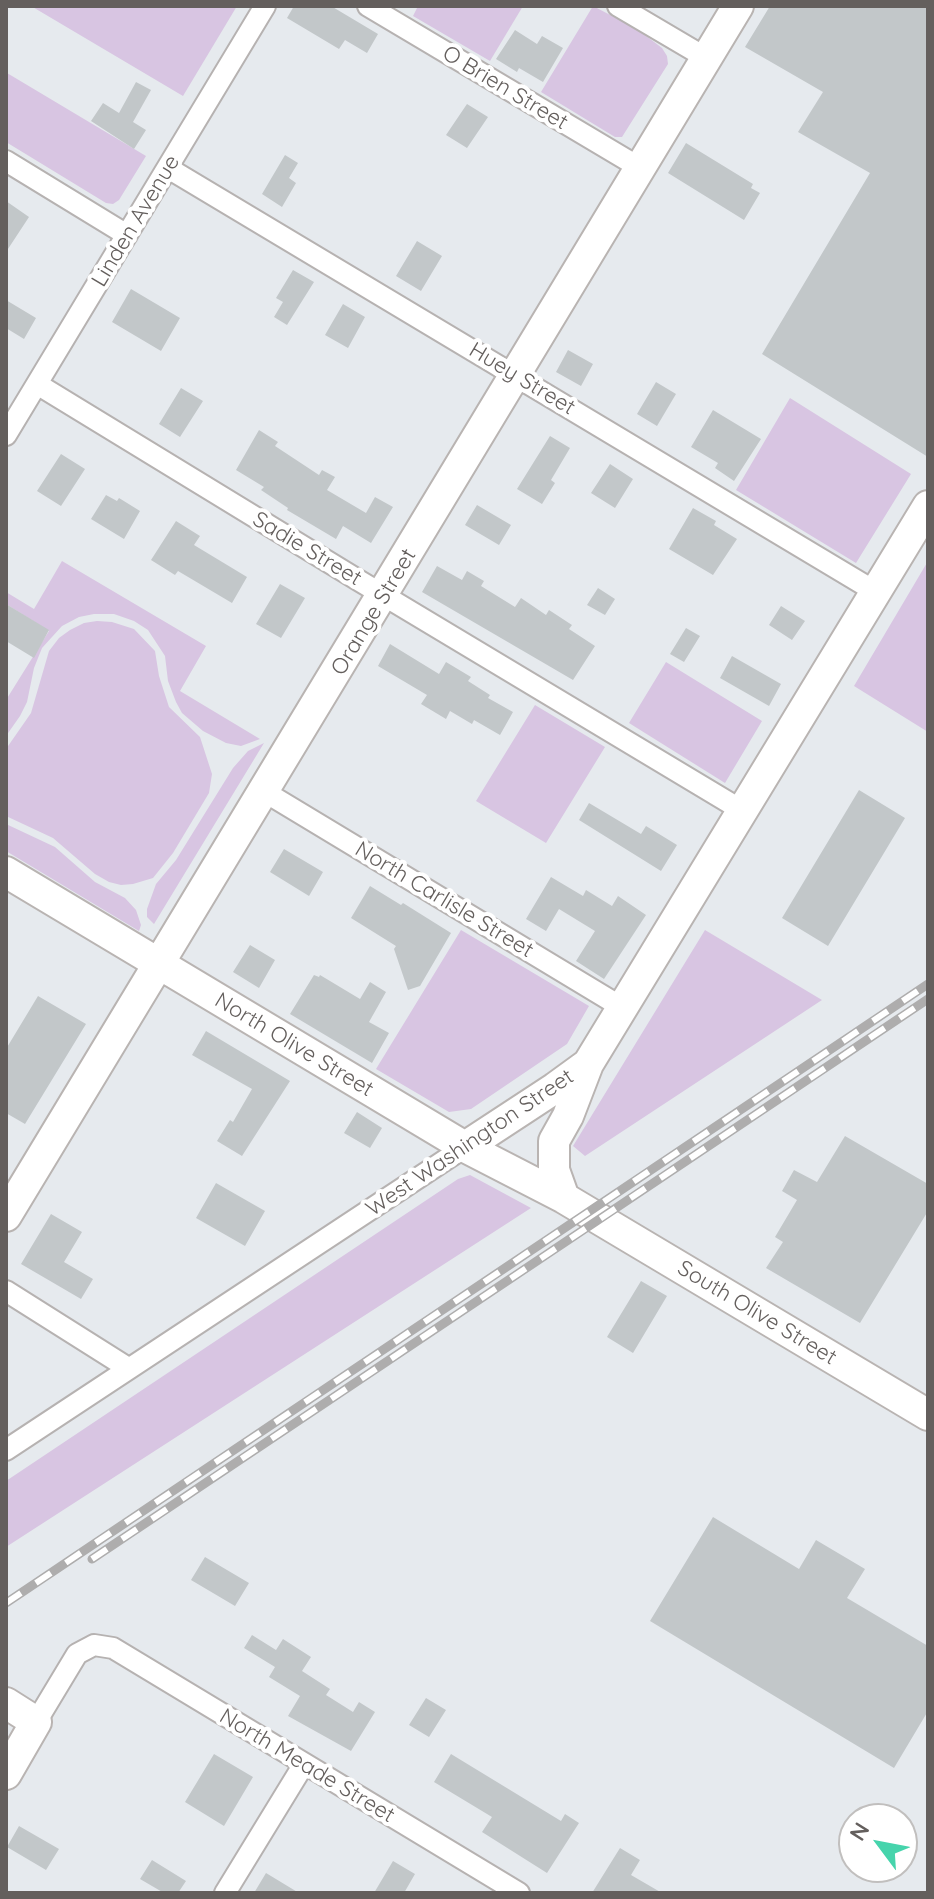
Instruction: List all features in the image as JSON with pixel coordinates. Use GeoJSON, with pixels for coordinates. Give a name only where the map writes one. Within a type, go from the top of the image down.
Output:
{"type":"FeatureCollection","features":[{"type":"Feature","properties":{"kind":"street","name":"Linden Avenue"},"geometry":{"type":"LineString","coordinates":[[6,435],[265,6]]}},
{"type":"Feature","properties":{"kind":"street","name":"O Brien Street"},"geometry":{"type":"LineString","coordinates":[[368,6],[642,169]]}},
{"type":"Feature","properties":{"kind":"street"},"geometry":{"type":"LineString","coordinates":[[618,6],[708,59]]}},
{"type":"Feature","properties":{"kind":"street","name":"Orange Street"},"geometry":{"type":"LineString","coordinates":[[6,1216],[738,6]]}},
{"type":"Feature","properties":{"kind":"street"},"geometry":{"type":"LineString","coordinates":[[6,161],[127,235]]}},
{"type":"Feature","properties":{"kind":"street","name":"Huey Street"},"geometry":{"type":"LineString","coordinates":[[168,168],[876,592]]}},
{"type":"Feature","properties":{"kind":"street","name":"Sadie Street"},"geometry":{"type":"LineString","coordinates":[[37,384],[743,811]]}},
{"type":"Feature","properties":{"kind":"street","name":"West Washington Street"},"geometry":{"type":"LineString","coordinates":[[6,1450],[588,1064],[928,506]]}},
{"type":"Feature","properties":{"kind":"street","name":"North Carlisle Street"},"geometry":{"type":"LineString","coordinates":[[265,792],[623,1008]]}},
{"type":"Feature","properties":{"kind":"street","name":"North Olive Street"},"geometry":{"type":"LineString","coordinates":[[6,872],[465,1147],[575,1205]]}},
{"type":"Feature","properties":{"kind":"street"},"geometry":{"type":"LineString","coordinates":[[575,1205],[554,1170],[554,1141],[568,1116],[588,1064]]}},
{"type":"Feature","properties":{"kind":"street","name":"South Olive Street"},"geometry":{"type":"LineString","coordinates":[[575,1205],[928,1415]]}},
{"type":"Feature","properties":{"kind":"street"},"geometry":{"type":"LineString","coordinates":[[6,1291],[128,1368]]}},
{"type":"Feature","properties":{"kind":"street","name":"North Meade Street"},"geometry":{"type":"LineString","coordinates":[[36,1722],[77,1654],[94,1645],[113,1648],[519,1893]]}},
{"type":"Feature","properties":{"kind":"street"},"geometry":{"type":"LineString","coordinates":[[6,1703],[36,1722],[6,1774]]}},
{"type":"Feature","properties":{"kind":"street"},"geometry":{"type":"LineString","coordinates":[[225,1893],[304,1764]]}},
{"type":"Feature","properties":{"kind":"shaded area"},"geometry":{"type":"Polygon","coordinates":[[[31,6],[237,6],[183,96],[31,6]]]}},
{"type":"Feature","properties":{"kind":"shaded area"},"geometry":{"type":"Polygon","coordinates":[[[418,6],[523,6],[490,61],[413,16],[418,6]]]}},
{"type":"Feature","properties":{"kind":"shaded area"},"geometry":{"type":"Polygon","coordinates":[[[593,6],[637,29],[662,48],[667,56],[668,64],[622,137],[615,137],[541,92],[593,6]]]}},
{"type":"Feature","properties":{"kind":"shaded area"},"geometry":{"type":"Polygon","coordinates":[[[7,73],[146,156],[119,200],[113,204],[106,203],[6,142],[7,73]]]}},
{"type":"Feature","properties":{"kind":"shaded area"},"geometry":{"type":"Polygon","coordinates":[[[790,398],[911,474],[856,563],[736,490],[790,398]]]}},
{"type":"Feature","properties":{"kind":"shaded area"},"geometry":{"type":"Polygon","coordinates":[[[62,561],[206,646],[180,691],[260,739],[241,746],[226,743],[203,731],[182,713],[176,702],[168,681],[165,656],[148,630],[114,614],[79,617],[62,626],[42,648],[27,702],[6,736],[6,700],[49,631],[6,604],[6,592],[34,609],[62,561]]]}},
{"type":"Feature","properties":{"kind":"shaded area"},"geometry":{"type":"Polygon","coordinates":[[[928,561],[928,732],[854,686],[928,561]]]}},
{"type":"Feature","properties":{"kind":"shaded area"},"geometry":{"type":"Polygon","coordinates":[[[97,621],[134,629],[155,651],[169,707],[200,737],[212,774],[209,793],[173,853],[153,878],[133,884],[109,882],[53,838],[6,816],[6,749],[31,713],[49,651],[70,630],[97,621]]]}},
{"type":"Feature","properties":{"kind":"shaded area"},"geometry":{"type":"Polygon","coordinates":[[[666,662],[762,721],[725,783],[629,723],[666,662]]]}},
{"type":"Feature","properties":{"kind":"shaded area"},"geometry":{"type":"Polygon","coordinates":[[[535,705],[605,747],[546,843],[476,801],[535,705]]]}},
{"type":"Feature","properties":{"kind":"shaded area"},"geometry":{"type":"Polygon","coordinates":[[[264,743],[154,924],[147,917],[147,909],[156,884],[176,860],[233,768],[248,751],[264,743]]]}},
{"type":"Feature","properties":{"kind":"shaded area"},"geometry":{"type":"Polygon","coordinates":[[[6,824],[55,847],[95,882],[125,898],[136,910],[141,925],[139,931],[6,851],[6,824]]]}},
{"type":"Feature","properties":{"kind":"shaded area"},"geometry":{"type":"Polygon","coordinates":[[[461,930],[589,1006],[567,1044],[471,1109],[449,1112],[376,1069],[461,930]]]}},
{"type":"Feature","properties":{"kind":"shaded area"},"geometry":{"type":"Polygon","coordinates":[[[705,930],[822,1000],[585,1156],[573,1146],[705,930]]]}},
{"type":"Feature","properties":{"kind":"shaded area"},"geometry":{"type":"Polygon","coordinates":[[[470,1175],[531,1208],[6,1547],[6,1481],[458,1179],[470,1175]]]}},
{"type":"Feature","properties":{"kind":"building"},"geometry":{"type":"Polygon","coordinates":[[[294,6],[331,6],[378,34],[367,53],[345,40],[339,49],[287,18],[294,6]]]}},
{"type":"Feature","properties":{"kind":"building"},"geometry":{"type":"Polygon","coordinates":[[[770,6],[928,6],[928,457],[762,354],[870,173],[798,132],[823,92],[745,47],[770,6]]]}},
{"type":"Feature","properties":{"kind":"building"},"geometry":{"type":"Polygon","coordinates":[[[515,30],[537,44],[542,36],[563,48],[543,82],[519,68],[517,72],[496,59],[515,30]]]}},
{"type":"Feature","properties":{"kind":"building"},"geometry":{"type":"Polygon","coordinates":[[[136,82],[151,90],[133,122],[146,130],[134,149],[91,121],[103,103],[119,113],[136,82]]]}},
{"type":"Feature","properties":{"kind":"building"},"geometry":{"type":"Polygon","coordinates":[[[467,104],[488,117],[467,148],[446,135],[467,104]]]}},
{"type":"Feature","properties":{"kind":"building"},"geometry":{"type":"Polygon","coordinates":[[[686,143],[753,184],[751,188],[760,193],[744,220],[668,173],[686,143]]]}},
{"type":"Feature","properties":{"kind":"building"},"geometry":{"type":"Polygon","coordinates":[[[285,155],[298,163],[289,178],[296,183],[282,207],[262,194],[285,155]]]}},
{"type":"Feature","properties":{"kind":"building"},"geometry":{"type":"Polygon","coordinates":[[[6,201],[29,217],[6,252],[6,201]]]}},
{"type":"Feature","properties":{"kind":"building"},"geometry":{"type":"Polygon","coordinates":[[[417,241],[442,256],[421,291],[396,276],[417,241]]]}},
{"type":"Feature","properties":{"kind":"building"},"geometry":{"type":"Polygon","coordinates":[[[293,270],[314,282],[287,325],[274,317],[283,302],[276,298],[293,270]]]}},
{"type":"Feature","properties":{"kind":"building"},"geometry":{"type":"Polygon","coordinates":[[[131,289],[180,318],[161,351],[112,322],[131,289]]]}},
{"type":"Feature","properties":{"kind":"building"},"geometry":{"type":"Polygon","coordinates":[[[6,300],[36,318],[24,339],[6,328],[6,300]]]}},
{"type":"Feature","properties":{"kind":"building"},"geometry":{"type":"Polygon","coordinates":[[[343,304],[365,317],[348,348],[325,335],[343,304]]]}},
{"type":"Feature","properties":{"kind":"building"},"geometry":{"type":"Polygon","coordinates":[[[568,350],[593,364],[581,386],[556,372],[568,350]]]}},
{"type":"Feature","properties":{"kind":"building"},"geometry":{"type":"Polygon","coordinates":[[[656,382],[676,394],[657,426],[637,414],[656,382]]]}},
{"type":"Feature","properties":{"kind":"building"},"geometry":{"type":"Polygon","coordinates":[[[181,388],[203,401],[180,437],[159,424],[181,388]]]}},
{"type":"Feature","properties":{"kind":"building"},"geometry":{"type":"Polygon","coordinates":[[[713,410],[761,439],[734,481],[715,468],[718,463],[691,447],[713,410]]]}},
{"type":"Feature","properties":{"kind":"building"},"geometry":{"type":"Polygon","coordinates":[[[259,430],[278,442],[275,446],[319,475],[322,470],[335,477],[327,490],[366,513],[375,497],[393,507],[371,543],[343,526],[336,539],[287,510],[261,490],[264,487],[236,470],[259,430]]]}},
{"type":"Feature","properties":{"kind":"building"},"geometry":{"type":"Polygon","coordinates":[[[550,436],[570,448],[551,480],[555,483],[542,504],[517,489],[550,436]]]}},
{"type":"Feature","properties":{"kind":"building"},"geometry":{"type":"Polygon","coordinates":[[[61,454],[85,469],[61,506],[37,491],[61,454]]]}},
{"type":"Feature","properties":{"kind":"building"},"geometry":{"type":"Polygon","coordinates":[[[610,464],[633,479],[615,508],[591,493],[610,464]]]}},
{"type":"Feature","properties":{"kind":"building"},"geometry":{"type":"Polygon","coordinates":[[[106,495],[117,501],[119,498],[140,511],[124,539],[91,519],[106,495]]]}},
{"type":"Feature","properties":{"kind":"building"},"geometry":{"type":"Polygon","coordinates":[[[477,505],[511,525],[499,545],[465,525],[477,505]]]}},
{"type":"Feature","properties":{"kind":"building"},"geometry":{"type":"Polygon","coordinates":[[[693,508],[716,521],[714,525],[737,539],[713,575],[669,549],[693,508]]]}},
{"type":"Feature","properties":{"kind":"building"},"geometry":{"type":"Polygon","coordinates":[[[176,521],[200,536],[194,545],[247,577],[232,603],[178,571],[175,575],[151,560],[176,521]]]}},
{"type":"Feature","properties":{"kind":"building"},"geometry":{"type":"Polygon","coordinates":[[[437,566],[462,580],[467,571],[484,581],[481,586],[515,607],[521,598],[546,615],[549,610],[572,625],[569,629],[595,646],[573,680],[422,592],[437,566]]]}},
{"type":"Feature","properties":{"kind":"building"},"geometry":{"type":"Polygon","coordinates":[[[280,584],[305,598],[281,638],[256,624],[280,584]]]}},
{"type":"Feature","properties":{"kind":"building"},"geometry":{"type":"Polygon","coordinates":[[[598,588],[615,599],[605,615],[587,605],[598,588]]]}},
{"type":"Feature","properties":{"kind":"building"},"geometry":{"type":"Polygon","coordinates":[[[6,604],[49,630],[34,658],[6,641],[6,604]]]}},
{"type":"Feature","properties":{"kind":"building"},"geometry":{"type":"Polygon","coordinates":[[[781,606],[805,621],[792,640],[769,625],[781,606]]]}},
{"type":"Feature","properties":{"kind":"building"},"geometry":{"type":"Polygon","coordinates":[[[686,628],[700,636],[684,662],[670,654],[686,628]]]}},
{"type":"Feature","properties":{"kind":"building"},"geometry":{"type":"Polygon","coordinates":[[[390,644],[439,674],[446,662],[471,677],[468,681],[490,695],[488,698],[513,712],[500,735],[450,711],[446,719],[421,704],[427,695],[378,666],[390,644]]]}},
{"type":"Feature","properties":{"kind":"building"},"geometry":{"type":"Polygon","coordinates":[[[732,656],[781,684],[769,706],[720,678],[732,656]]]}},
{"type":"Feature","properties":{"kind":"building"},"geometry":{"type":"Polygon","coordinates":[[[859,790],[905,818],[828,946],[782,918],[859,790]]]}},
{"type":"Feature","properties":{"kind":"building"},"geometry":{"type":"Polygon","coordinates":[[[589,803],[641,834],[646,826],[677,845],[661,871],[579,820],[589,803]]]}},
{"type":"Feature","properties":{"kind":"building"},"geometry":{"type":"Polygon","coordinates":[[[284,849],[323,872],[309,896],[270,872],[284,849]]]}},
{"type":"Feature","properties":{"kind":"building"},"geometry":{"type":"Polygon","coordinates":[[[551,877],[583,896],[586,890],[612,906],[618,896],[646,915],[604,979],[576,961],[595,931],[559,909],[546,931],[526,919],[551,877]]]}},
{"type":"Feature","properties":{"kind":"building"},"geometry":{"type":"Polygon","coordinates":[[[370,886],[451,933],[420,986],[408,990],[394,949],[396,946],[351,918],[370,886]]]}},
{"type":"Feature","properties":{"kind":"building"},"geometry":{"type":"Polygon","coordinates":[[[250,945],[275,960],[259,988],[233,972],[250,945]]]}},
{"type":"Feature","properties":{"kind":"building"},"geometry":{"type":"Polygon","coordinates":[[[314,975],[320,975],[360,999],[370,982],[386,992],[369,1022],[389,1033],[372,1063],[290,1014],[314,975]]]}},
{"type":"Feature","properties":{"kind":"building"},"geometry":{"type":"Polygon","coordinates":[[[38,996],[86,1024],[25,1124],[6,1113],[6,1049],[38,996]]]}},
{"type":"Feature","properties":{"kind":"building"},"geometry":{"type":"Polygon","coordinates":[[[206,1031],[290,1081],[242,1156],[217,1141],[230,1120],[233,1122],[252,1089],[192,1055],[206,1031]]]}},
{"type":"Feature","properties":{"kind":"building"},"geometry":{"type":"Polygon","coordinates":[[[357,1112],[382,1128],[370,1148],[344,1133],[357,1112]]]}},
{"type":"Feature","properties":{"kind":"building"},"geometry":{"type":"Polygon","coordinates":[[[845,1136],[928,1184],[928,1211],[860,1323],[766,1268],[783,1242],[775,1237],[797,1200],[782,1191],[794,1170],[817,1182],[845,1136]]]}},
{"type":"Feature","properties":{"kind":"building"},"geometry":{"type":"Polygon","coordinates":[[[216,1183],[265,1211],[245,1246],[196,1218],[216,1183]]]}},
{"type":"Feature","properties":{"kind":"building"},"geometry":{"type":"Polygon","coordinates":[[[51,1214],[82,1232],[64,1262],[93,1279],[81,1299],[21,1264],[51,1214]]]}},
{"type":"Feature","properties":{"kind":"building"},"geometry":{"type":"Polygon","coordinates":[[[641,1281],[667,1296],[633,1353],[607,1337],[641,1281]]]}},
{"type":"Feature","properties":{"kind":"building"},"geometry":{"type":"Polygon","coordinates":[[[713,1517],[799,1569],[816,1540],[865,1569],[847,1598],[928,1646],[928,1711],[894,1768],[650,1621],[713,1517]]]}},
{"type":"Feature","properties":{"kind":"building"},"geometry":{"type":"Polygon","coordinates":[[[205,1557],[249,1583],[235,1606],[191,1580],[205,1557]]]}},
{"type":"Feature","properties":{"kind":"building"},"geometry":{"type":"Polygon","coordinates":[[[252,1635],[276,1650],[283,1639],[311,1657],[302,1671],[330,1689],[326,1695],[353,1712],[359,1702],[375,1712],[351,1751],[288,1716],[300,1696],[269,1677],[275,1667],[244,1648],[252,1635]]]}},
{"type":"Feature","properties":{"kind":"building"},"geometry":{"type":"Polygon","coordinates":[[[426,1698],[446,1710],[429,1737],[409,1725],[426,1698]]]}},
{"type":"Feature","properties":{"kind":"building"},"geometry":{"type":"Polygon","coordinates":[[[214,1754],[253,1777],[224,1826],[185,1802],[214,1754]]]}},
{"type":"Feature","properties":{"kind":"building"},"geometry":{"type":"Polygon","coordinates":[[[451,1754],[561,1821],[565,1814],[579,1823],[547,1873],[482,1832],[492,1817],[434,1782],[451,1754]]]}},
{"type":"Feature","properties":{"kind":"building"},"geometry":{"type":"Polygon","coordinates":[[[19,1826],[59,1849],[46,1870],[7,1847],[19,1826]]]}},
{"type":"Feature","properties":{"kind":"building"},"geometry":{"type":"Polygon","coordinates":[[[620,1848],[640,1860],[631,1875],[662,1893],[592,1893],[620,1848]]]}},
{"type":"Feature","properties":{"kind":"building"},"geometry":{"type":"Polygon","coordinates":[[[152,1860],[186,1881],[178,1893],[164,1893],[140,1879],[152,1860]]]}},
{"type":"Feature","properties":{"kind":"building"},"geometry":{"type":"Polygon","coordinates":[[[393,1861],[415,1874],[404,1893],[374,1893],[393,1861]]]}},
{"type":"Feature","properties":{"kind":"building"},"geometry":{"type":"Polygon","coordinates":[[[266,1873],[299,1893],[254,1893],[266,1873]]]}},
{"type":"Feature","properties":{"kind":"railway"},"geometry":{"type":"LineString","coordinates":[[6,1603],[928,984]]}},
{"type":"Feature","properties":{"kind":"railway"},"geometry":{"type":"LineString","coordinates":[[92,1559],[928,999]]}}]}
